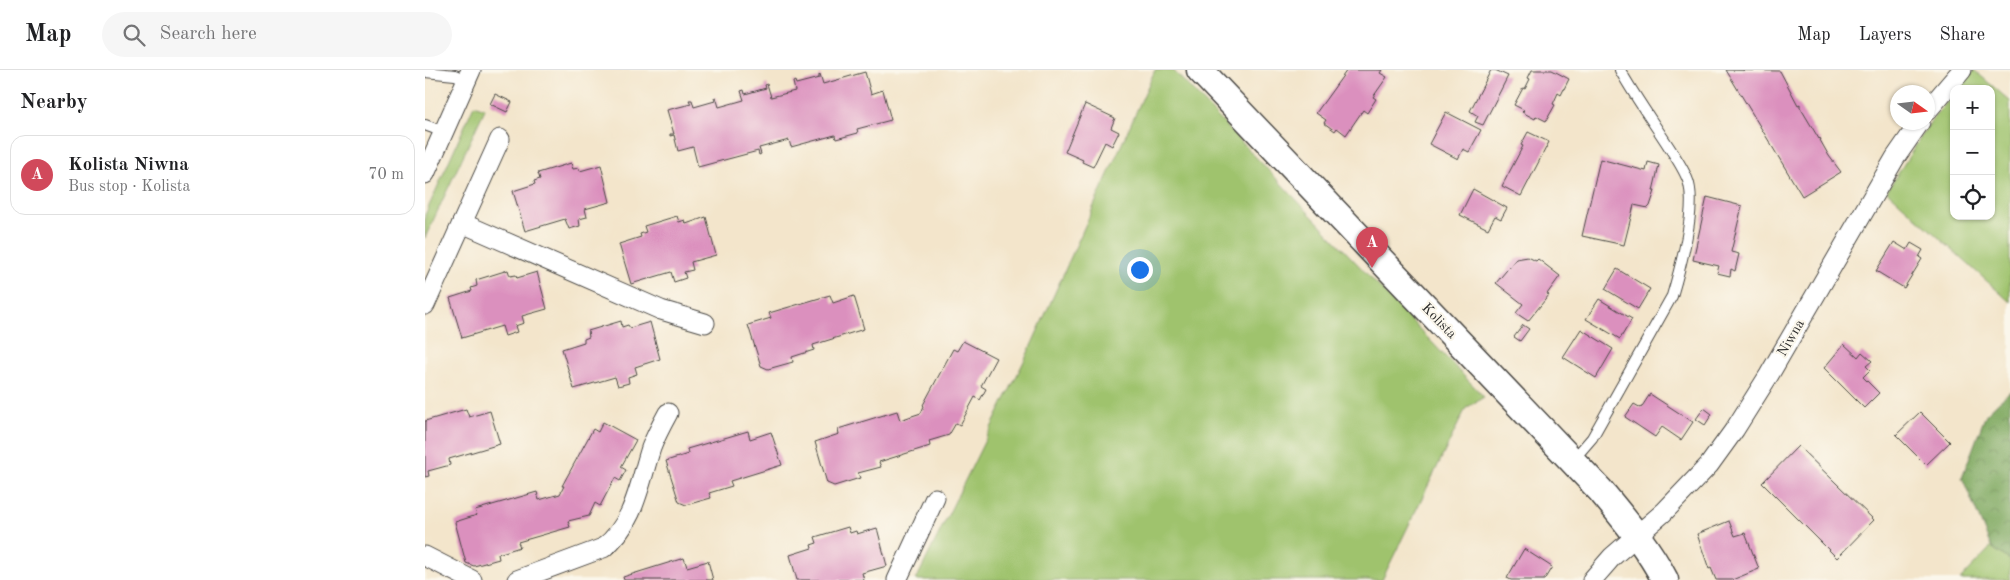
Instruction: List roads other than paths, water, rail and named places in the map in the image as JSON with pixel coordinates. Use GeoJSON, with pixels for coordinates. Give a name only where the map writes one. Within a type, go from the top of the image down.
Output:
{"type":"FeatureCollection","features":[{"type":"Feature","properties":{"kind":"street","name":"Kolista"},"geometry":{"type":"LineString","coordinates":[[1200,70],[1600,490],[1637,534],[1665,580]]}},
{"type":"Feature","properties":{"kind":"street"},"geometry":{"type":"LineString","coordinates":[[1935,101],[1961,70]]}},
{"type":"Feature","properties":{"kind":"street"},"geometry":{"type":"LineString","coordinates":[[425,174],[469,75]]}},
{"type":"Feature","properties":{"kind":"street","name":"Niwna"},"geometry":{"type":"LineString","coordinates":[[1592,580],[1598,571],[1637,534],[1664,512],[1709,465],[1735,429],[1769,375],[1895,158],[1914,130]]}},
{"type":"Feature","properties":{"kind":"street"},"geometry":{"type":"LineString","coordinates":[[425,305],[500,139]]}},
{"type":"Feature","properties":{"kind":"street"},"geometry":{"type":"LineString","coordinates":[[461,223],[661,310],[705,324]]}},
{"type":"Feature","properties":{"kind":"street"},"geometry":{"type":"LineString","coordinates":[[517,580],[603,548],[615,539],[628,516],[645,474],[657,432],[668,413]]}},
{"type":"Feature","properties":{"kind":"street"},"geometry":{"type":"LineString","coordinates":[[897,580],[935,498]]}},
{"type":"Feature","properties":{"kind":"street"},"geometry":{"type":"LineString","coordinates":[[425,556],[472,580]]}},
{"type":"Feature","properties":{"kind":"lane"},"geometry":{"type":"LineString","coordinates":[[1572,461],[1592,438],[1671,296],[1678,274],[1690,211],[1691,193],[1688,182],[1675,157],[1621,70]]}},
{"type":"Feature","properties":{"kind":"lane"},"geometry":{"type":"LineString","coordinates":[[425,72],[469,75]]}},
{"type":"Feature","properties":{"kind":"lane"},"geometry":{"type":"LineString","coordinates":[[425,125],[444,132]]}},
{"type":"Feature","properties":{"kind":"place","name":"Kolista Niwna"},"geometry":{"type":"Point","coordinates":[1372,268]}}]}
